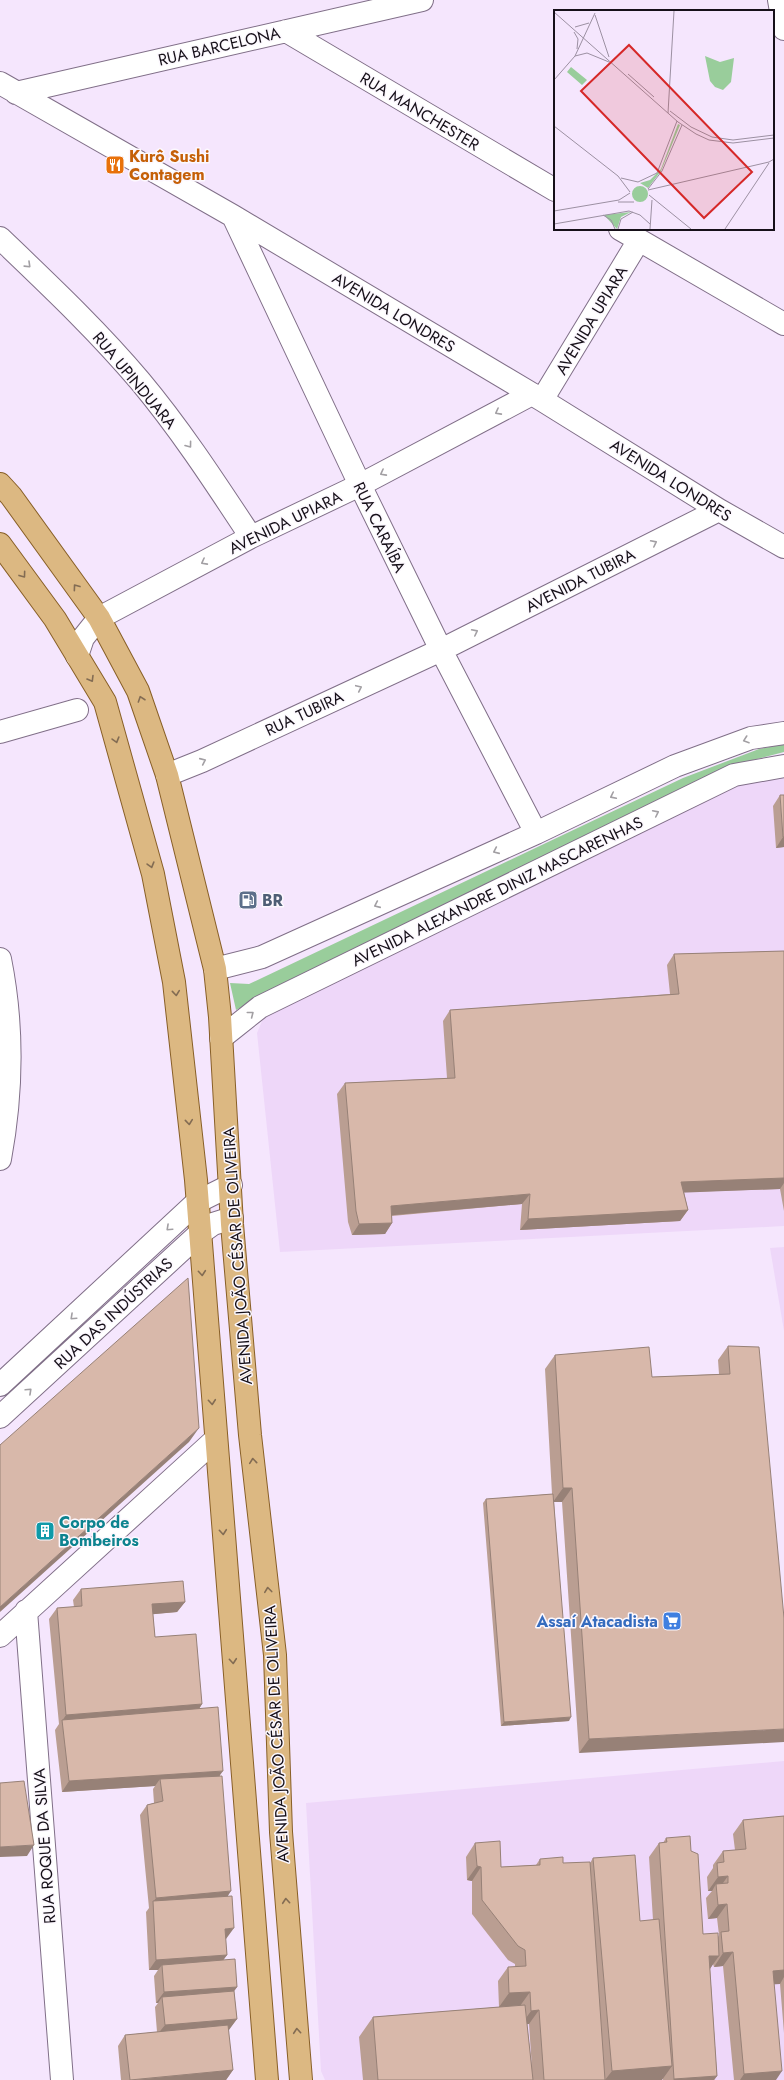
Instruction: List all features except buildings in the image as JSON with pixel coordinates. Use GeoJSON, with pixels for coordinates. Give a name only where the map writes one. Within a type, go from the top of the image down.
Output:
{"type":"FeatureCollection","features":[{"type":"Feature","properties":{"kind":"main road","name":"AVENIDA JOÃO CÉSAR DE OLIVEIRA"},"geometry":{"type":"LineString","coordinates":[[0,484],[11,496],[99,618],[138,691],[167,775],[215,969],[221,1038],[232,1218],[250,1435],[275,1655],[281,1832],[302,2077]]}},
{"type":"Feature","properties":{"kind":"main road","name":"AVENIDA JOÃO CÉSAR DE OLIVEIRA"},"geometry":{"type":"LineString","coordinates":[[0,544],[55,619],[105,702],[154,874],[174,982],[197,1202],[266,2072]]}},
{"type":"Feature","properties":{"kind":"main road"},"geometry":{"type":"LineString","coordinates":[[266,2072],[284,2076],[302,2077]]}},
{"type":"Feature","properties":{"kind":"street","name":"RUA BARCELONA"},"geometry":{"type":"LineString","coordinates":[[8,88],[286,31],[419,0]]}},
{"type":"Feature","properties":{"kind":"street"},"geometry":{"type":"LineString","coordinates":[[779,0],[784,28]]}},
{"type":"Feature","properties":{"kind":"street","name":"RUA MANCHESTER"},"geometry":{"type":"LineString","coordinates":[[286,31],[554,189]]}},
{"type":"Feature","properties":{"kind":"street","name":"AVENIDA LONDRES"},"geometry":{"type":"LineString","coordinates":[[8,88],[233,216],[537,397],[719,510],[784,548]]}},
{"type":"Feature","properties":{"kind":"street","name":"RUA CARAÍBA"},"geometry":{"type":"LineString","coordinates":[[233,216],[360,485],[441,650],[536,833]]}},
{"type":"Feature","properties":{"kind":"street"},"geometry":{"type":"LineString","coordinates":[[622,230],[784,324]]}},
{"type":"Feature","properties":{"kind":"street","name":"RUA UPINDUARA"},"geometry":{"type":"LineString","coordinates":[[0,238],[70,305],[140,381],[195,454],[251,537]]}},
{"type":"Feature","properties":{"kind":"street","name":"AVENIDA UPIARA"},"geometry":{"type":"LineString","coordinates":[[77,656],[83,638],[99,618],[251,537],[360,485],[537,397],[639,240]]}},
{"type":"Feature","properties":{"kind":"street","name":"AVENIDA TUBIRA"},"geometry":{"type":"LineString","coordinates":[[441,650],[719,510]]}},
{"type":"Feature","properties":{"kind":"street","name":"RUA TUBIRA"},"geometry":{"type":"LineString","coordinates":[[167,775],[202,761],[441,650]]}},
{"type":"Feature","properties":{"kind":"street"},"geometry":{"type":"LineString","coordinates":[[0,732],[77,710]]}},
{"type":"Feature","properties":{"kind":"street"},"geometry":{"type":"LineString","coordinates":[[215,969],[262,957],[536,833],[675,766],[751,738],[784,733]]}},
{"type":"Feature","properties":{"kind":"street","name":"AVENIDA ALEXANDRE DINIZ MASCARENHAS"},"geometry":{"type":"LineString","coordinates":[[221,1038],[260,1007],[727,778],[734,775],[784,766]]}},
{"type":"Feature","properties":{"kind":"street"},"geometry":{"type":"LineString","coordinates":[[0,959],[4,977],[11,1058],[4,1138],[0,1159]]}},
{"type":"Feature","properties":{"kind":"street","name":"RUA DAS INDÚSTRIAS"},"geometry":{"type":"LineString","coordinates":[[0,1385],[197,1202],[231,1185]]}},
{"type":"Feature","properties":{"kind":"street","name":"RUA DAS INDÚSTRIAS"},"geometry":{"type":"LineString","coordinates":[[0,1417],[199,1234],[213,1224],[232,1218]]}},
{"type":"Feature","properties":{"kind":"street"},"geometry":{"type":"LineString","coordinates":[[0,1636],[215,1440]]}},
{"type":"Feature","properties":{"kind":"street","name":"RUA ROQUE DA SILVA"},"geometry":{"type":"LineString","coordinates":[[26,1611],[62,2080]]}},
{"type":"Feature","properties":{"kind":"shaded area"},"geometry":{"type":"Polygon","coordinates":[[[784,775],[784,1226],[280,1252],[257,1033],[265,1014],[714,794],[745,783],[784,775]]]}},
{"type":"Feature","properties":{"kind":"shaded area"},"geometry":{"type":"Polygon","coordinates":[[[784,1247],[784,1331],[770,1248],[784,1247]]]}},
{"type":"Feature","properties":{"kind":"shaded area"},"geometry":{"type":"Polygon","coordinates":[[[784,1761],[784,2080],[325,2080],[321,2071],[306,1803],[784,1761]]]}},
{"type":"Feature","properties":{"kind":"green space"},"geometry":{"type":"Polygon","coordinates":[[[784,744],[784,752],[749,761],[672,793],[236,1010],[230,983],[249,984],[683,778],[759,749],[784,744]]]}},
{"type":"Feature","properties":{"kind":"place","name":"Kurô Sushi Contagem"},"geometry":{"type":"Point","coordinates":[115,165]}},
{"type":"Feature","properties":{"kind":"place","name":"BR"},"geometry":{"type":"Point","coordinates":[248,900]}},
{"type":"Feature","properties":{"kind":"place","name":"Corpo de Bombeiros"},"geometry":{"type":"Point","coordinates":[45,1531]}},
{"type":"Feature","properties":{"kind":"place","name":"Assaí Atacadista"},"geometry":{"type":"Point","coordinates":[672,1621]}}]}
